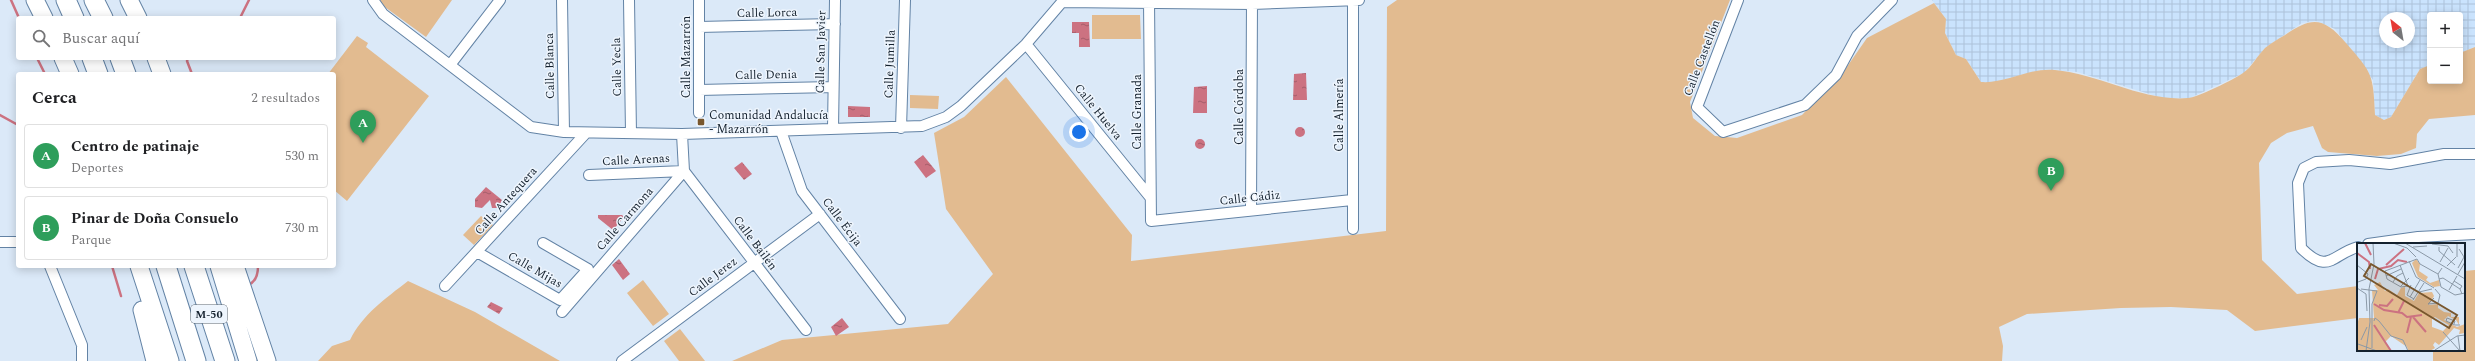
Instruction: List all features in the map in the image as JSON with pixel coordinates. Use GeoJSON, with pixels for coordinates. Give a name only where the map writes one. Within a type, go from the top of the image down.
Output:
{"type":"FeatureCollection","features":[{"type":"Feature","properties":{"kind":"highway"},"geometry":{"type":"LineString","coordinates":[[35,0],[43,16]]}},
{"type":"Feature","properties":{"kind":"highway"},"geometry":{"type":"LineString","coordinates":[[66,0],[73,16]]}},
{"type":"Feature","properties":{"kind":"highway"},"geometry":{"type":"LineString","coordinates":[[94,0],[102,16]]}},
{"type":"Feature","properties":{"kind":"highway"},"geometry":{"type":"LineString","coordinates":[[123,0],[130,16]]}},
{"type":"Feature","properties":{"kind":"highway"},"geometry":{"type":"LineString","coordinates":[[128,0],[137,16]]}},
{"type":"Feature","properties":{"kind":"highway"},"geometry":{"type":"LineString","coordinates":[[93,60],[97,72]]}},
{"type":"Feature","properties":{"kind":"highway"},"geometry":{"type":"LineString","coordinates":[[121,60],[125,72]]}},
{"type":"Feature","properties":{"kind":"highway"},"geometry":{"type":"LineString","coordinates":[[148,60],[153,72]]}},
{"type":"Feature","properties":{"kind":"highway"},"geometry":{"type":"LineString","coordinates":[[157,60],[161,72]]}},
{"type":"Feature","properties":{"kind":"highway"},"geometry":{"type":"LineString","coordinates":[[130,268],[155,361]]}},
{"type":"Feature","properties":{"kind":"highway"},"geometry":{"type":"LineString","coordinates":[[140,268],[170,361]]}},
{"type":"Feature","properties":{"kind":"highway","name":"M-50"},"geometry":{"type":"LineString","coordinates":[[167,268],[196,361]]}},
{"type":"Feature","properties":{"kind":"highway","name":"M-50"},"geometry":{"type":"LineString","coordinates":[[195,268],[225,361]]}},
{"type":"Feature","properties":{"kind":"highway"},"geometry":{"type":"LineString","coordinates":[[220,268],[248,361]]}},
{"type":"Feature","properties":{"kind":"highway"},"geometry":{"type":"LineString","coordinates":[[236,268],[267,361]]}},
{"type":"Feature","properties":{"kind":"street"},"geometry":{"type":"LineString","coordinates":[[372,0],[383,14],[531,127],[564,132],[682,134],[833,128],[901,128],[922,126],[946,117],[961,106],[1026,44],[1061,1],[1252,2],[1355,0]]}},
{"type":"Feature","properties":{"kind":"street"},"geometry":{"type":"LineString","coordinates":[[450,65],[500,0]]}},
{"type":"Feature","properties":{"kind":"street","name":"Calle Blanca"},"geometry":{"type":"LineString","coordinates":[[562,0],[564,132]]}},
{"type":"Feature","properties":{"kind":"street","name":"Calle Yecla"},"geometry":{"type":"LineString","coordinates":[[629,0],[632,133]]}},
{"type":"Feature","properties":{"kind":"street","name":"Calle Mazarrón"},"geometry":{"type":"LineString","coordinates":[[699,0],[699,113]]}},
{"type":"Feature","properties":{"kind":"street","name":"Calle San Javier"},"geometry":{"type":"LineString","coordinates":[[833,128],[835,0]]}},
{"type":"Feature","properties":{"kind":"street","name":"Calle Jumilla"},"geometry":{"type":"LineString","coordinates":[[901,128],[905,0]]}},
{"type":"Feature","properties":{"kind":"street","name":"Calle Almería"},"geometry":{"type":"LineString","coordinates":[[1353,229],[1352,200],[1355,0]]}},
{"type":"Feature","properties":{"kind":"street","name":"Calle Castellón"},"geometry":{"type":"LineString","coordinates":[[1738,0],[1697,107],[1722,132],[1805,105],[1836,75],[1857,36],[1892,0]]}},
{"type":"Feature","properties":{"kind":"street","name":"Calle Granada"},"geometry":{"type":"LineString","coordinates":[[1149,1],[1151,221]]}},
{"type":"Feature","properties":{"kind":"street","name":"Calle Córdoba"},"geometry":{"type":"LineString","coordinates":[[1251,210],[1252,2]]}},
{"type":"Feature","properties":{"kind":"street","name":"Calle Lorca"},"geometry":{"type":"LineString","coordinates":[[699,27],[835,24]]}},
{"type":"Feature","properties":{"kind":"street","name":"Calle Huelva"},"geometry":{"type":"LineString","coordinates":[[1026,44],[1150,198]]}},
{"type":"Feature","properties":{"kind":"street","name":"Calle Denia"},"geometry":{"type":"LineString","coordinates":[[699,90],[833,87]]}},
{"type":"Feature","properties":{"kind":"street","name":"Calle Écija"},"geometry":{"type":"LineString","coordinates":[[781,131],[802,191],[900,319]]}},
{"type":"Feature","properties":{"kind":"street","name":"Calle Antequera"},"geometry":{"type":"LineString","coordinates":[[445,286],[586,133]]}},
{"type":"Feature","properties":{"kind":"street"},"geometry":{"type":"LineString","coordinates":[[682,134],[684,170]]}},
{"type":"Feature","properties":{"kind":"street"},"geometry":{"type":"LineString","coordinates":[[2357,248],[2333,260],[2325,262],[2312,258],[2301,248],[2298,183],[2304,168],[2316,162],[2349,160],[2390,164],[2444,154],[2475,154]]}},
{"type":"Feature","properties":{"kind":"street","name":"Calle Arenas"},"geometry":{"type":"LineString","coordinates":[[589,175],[684,170]]}},
{"type":"Feature","properties":{"kind":"street","name":"Calle Bailén"},"geometry":{"type":"LineString","coordinates":[[684,170],[753,263],[806,330]]}},
{"type":"Feature","properties":{"kind":"street","name":"Calle Carmona"},"geometry":{"type":"LineString","coordinates":[[562,312],[684,170]]}},
{"type":"Feature","properties":{"kind":"street","name":"Calle Cádiz"},"geometry":{"type":"LineString","coordinates":[[1151,221],[1352,200]]}},
{"type":"Feature","properties":{"kind":"street","name":"Calle Jerez"},"geometry":{"type":"LineString","coordinates":[[622,361],[820,214]]}},
{"type":"Feature","properties":{"kind":"street"},"geometry":{"type":"LineString","coordinates":[[2375,243],[2418,237],[2475,234]]}},
{"type":"Feature","properties":{"kind":"street"},"geometry":{"type":"LineString","coordinates":[[0,242],[16,242]]}},
{"type":"Feature","properties":{"kind":"street","name":"Calle Mijas"},"geometry":{"type":"LineString","coordinates":[[477,252],[560,300],[588,269],[543,243]]}},
{"type":"Feature","properties":{"kind":"street"},"geometry":{"type":"LineString","coordinates":[[51,268],[82,345],[82,361]]}},
{"type":"Feature","properties":{"kind":"shaded area"},"geometry":{"type":"Polygon","coordinates":[[[380,0],[452,0],[426,37],[382,5],[380,0]]]}},
{"type":"Feature","properties":{"kind":"shaded area"},"geometry":{"type":"Polygon","coordinates":[[[1397,0],[1730,0],[1690,102],[1693,118],[1715,136],[1737,138],[1802,115],[1844,71],[1867,38],[1934,3],[1946,19],[1945,33],[1956,55],[1966,59],[1981,82],[2000,81],[2036,71],[2055,70],[2088,77],[2138,92],[2171,98],[2192,97],[2224,84],[2246,71],[2265,48],[2272,43],[2294,29],[2310,22],[2317,22],[2331,28],[2338,34],[2367,69],[2372,82],[2375,115],[2384,120],[2391,117],[2420,69],[2427,66],[2427,84],[2463,84],[2463,52],[2475,47],[2475,115],[2429,119],[2417,134],[2416,148],[2401,154],[2377,156],[2328,152],[2322,148],[2313,126],[2287,133],[2271,143],[2259,163],[2262,260],[2297,294],[2357,286],[2357,318],[2255,331],[2227,310],[2171,307],[2121,308],[2027,314],[1999,327],[2003,346],[2002,361],[732,361],[782,340],[948,324],[993,274],[946,209],[934,133],[964,117],[1006,77],[1132,235],[1131,261],[1386,231],[1387,7],[1397,0]]]}},
{"type":"Feature","properties":{"kind":"shaded area"},"geometry":{"type":"Polygon","coordinates":[[[1932,0],[2475,0],[2475,47],[2463,52],[2463,12],[2427,12],[2427,66],[2420,69],[2391,117],[2384,120],[2375,115],[2373,80],[2335,29],[2316,21],[2302,23],[2265,48],[2244,73],[2190,98],[2166,99],[2077,72],[2041,70],[1991,83],[1981,82],[1966,59],[1956,55],[1945,33],[1946,19],[1932,0]]]}},
{"type":"Feature","properties":{"kind":"shaded area"},"geometry":{"type":"Polygon","coordinates":[[[1092,15],[1140,15],[1141,39],[1092,39],[1092,15]]]}},
{"type":"Feature","properties":{"kind":"shaded area"},"geometry":{"type":"Polygon","coordinates":[[[357,36],[368,43],[366,47],[429,96],[347,201],[336,192],[336,72],[330,72],[357,36]]]}},
{"type":"Feature","properties":{"kind":"shaded area"},"geometry":{"type":"Polygon","coordinates":[[[910,95],[939,96],[938,109],[910,108],[910,95]]]}},
{"type":"Feature","properties":{"kind":"shaded area"},"geometry":{"type":"Polygon","coordinates":[[[481,216],[493,225],[474,245],[463,235],[481,216]]]}},
{"type":"Feature","properties":{"kind":"shaded area"},"geometry":{"type":"Polygon","coordinates":[[[2475,270],[2475,361],[2433,361],[2433,351],[2465,351],[2465,271],[2475,270]]]}},
{"type":"Feature","properties":{"kind":"shaded area"},"geometry":{"type":"Polygon","coordinates":[[[643,280],[669,314],[653,326],[627,293],[643,280]]]}},
{"type":"Feature","properties":{"kind":"shaded area"},"geometry":{"type":"Polygon","coordinates":[[[408,281],[475,312],[560,361],[318,361],[332,346],[350,340],[355,331],[368,315],[408,281]]]}},
{"type":"Feature","properties":{"kind":"shaded area"},"geometry":{"type":"Polygon","coordinates":[[[680,329],[705,361],[679,361],[664,341],[680,329]]]}},
{"type":"Feature","properties":{"kind":"water"},"geometry":{"type":"Polygon","coordinates":[[[1072,22],[1089,22],[1090,47],[1079,47],[1079,33],[1072,33],[1072,22]]]}},
{"type":"Feature","properties":{"kind":"water"},"geometry":{"type":"Polygon","coordinates":[[[1306,73],[1307,100],[1293,100],[1294,74],[1306,73]]]}},
{"type":"Feature","properties":{"kind":"water"},"geometry":{"type":"Polygon","coordinates":[[[1207,86],[1207,113],[1193,113],[1194,87],[1207,86]]]}},
{"type":"Feature","properties":{"kind":"water"},"geometry":{"type":"Polygon","coordinates":[[[848,106],[870,107],[870,117],[848,117],[848,106]]]}},
{"type":"Feature","properties":{"kind":"water"},"geometry":{"type":"Polygon","coordinates":[[[1298,127],[1302,127],[1304,128],[1304,136],[1298,137],[1295,134],[1295,130],[1298,127]]]}},
{"type":"Feature","properties":{"kind":"water"},"geometry":{"type":"Polygon","coordinates":[[[1200,139],[1205,144],[1200,149],[1195,144],[1200,139]]]}},
{"type":"Feature","properties":{"kind":"water"},"geometry":{"type":"Polygon","coordinates":[[[923,155],[936,171],[926,178],[914,162],[923,155]]]}},
{"type":"Feature","properties":{"kind":"water"},"geometry":{"type":"Polygon","coordinates":[[[742,162],[752,174],[744,180],[734,168],[742,162]]]}},
{"type":"Feature","properties":{"kind":"water"},"geometry":{"type":"Polygon","coordinates":[[[486,187],[502,200],[498,208],[492,208],[490,200],[482,208],[475,207],[475,199],[486,187]]]}},
{"type":"Feature","properties":{"kind":"water"},"geometry":{"type":"Polygon","coordinates":[[[598,215],[622,215],[624,217],[613,230],[598,218],[598,215]]]}},
{"type":"Feature","properties":{"kind":"water"},"geometry":{"type":"Polygon","coordinates":[[[619,259],[630,274],[623,280],[612,265],[619,259]]]}},
{"type":"Feature","properties":{"kind":"water"},"geometry":{"type":"Polygon","coordinates":[[[491,302],[503,308],[499,314],[487,307],[491,302]]]}},
{"type":"Feature","properties":{"kind":"water"},"geometry":{"type":"Polygon","coordinates":[[[842,318],[849,327],[836,336],[831,327],[842,318]]]}},
{"type":"Feature","properties":{"kind":"waterway"},"geometry":{"type":"LineString","coordinates":[[11,0],[18,16]]}},
{"type":"Feature","properties":{"kind":"waterway"},"geometry":{"type":"LineString","coordinates":[[241,16],[249,0]]}},
{"type":"Feature","properties":{"kind":"waterway"},"geometry":{"type":"LineString","coordinates":[[38,60],[44,72]]}},
{"type":"Feature","properties":{"kind":"waterway"},"geometry":{"type":"LineString","coordinates":[[187,60],[191,72]]}},
{"type":"Feature","properties":{"kind":"waterway"},"geometry":{"type":"LineString","coordinates":[[0,115],[16,124]]}},
{"type":"Feature","properties":{"kind":"waterway"},"geometry":{"type":"LineString","coordinates":[[113,268],[121,296]]}},
{"type":"Feature","properties":{"kind":"waterway"},"geometry":{"type":"LineString","coordinates":[[248,285],[255,280],[258,268]]}},
{"type":"Feature","properties":{"kind":"place","name":"Comunidad Andalucía - Mazarrón"},"geometry":{"type":"Point","coordinates":[701,122]}},
{"type":"Feature","properties":{"kind":"place","name":"Centro de patinaje"},"geometry":{"type":"Point","coordinates":[363,143]}},
{"type":"Feature","properties":{"kind":"place","name":"Pinar de Doña Consuelo"},"geometry":{"type":"Point","coordinates":[2051,191]}}]}
